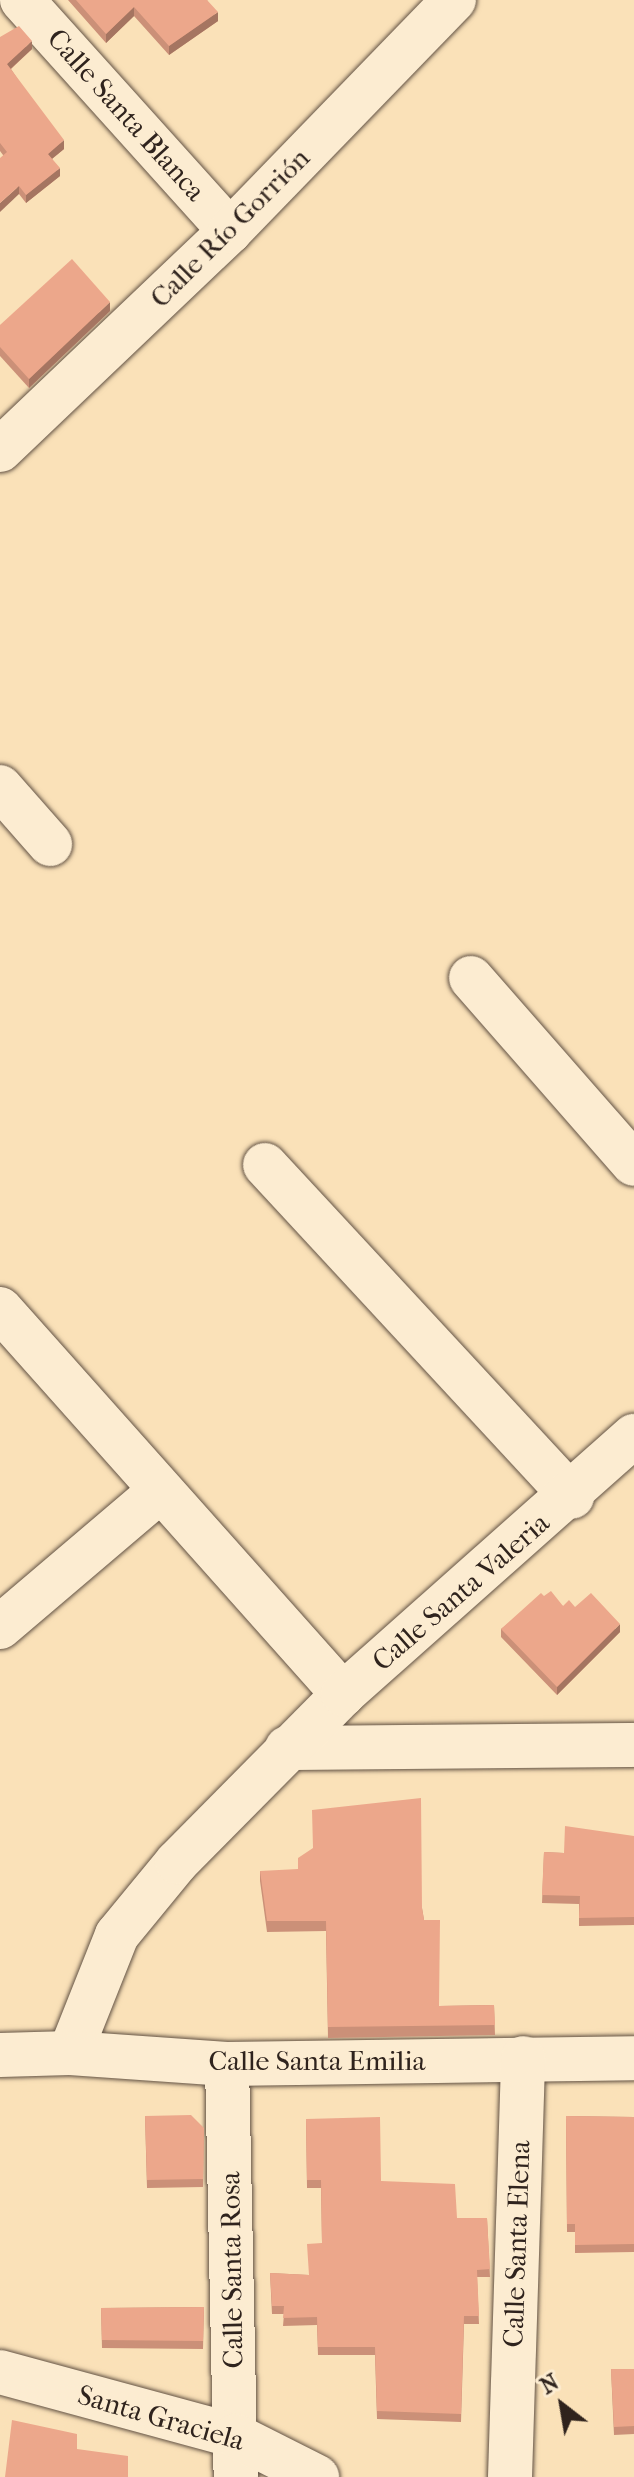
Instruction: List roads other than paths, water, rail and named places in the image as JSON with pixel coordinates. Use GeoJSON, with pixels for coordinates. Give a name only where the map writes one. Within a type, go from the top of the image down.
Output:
{"type":"FeatureCollection","features":[{"type":"Feature","properties":{"kind":"street","name":"Calle Santa Blanca"},"geometry":{"type":"LineString","coordinates":[[22,0],[230,231]]}},
{"type":"Feature","properties":{"kind":"street","name":"Calle Río Gorrión"},"geometry":{"type":"LineString","coordinates":[[8,426],[230,231],[454,0]]}},
{"type":"Feature","properties":{"kind":"street"},"geometry":{"type":"LineString","coordinates":[[0,787],[50,844]]}},
{"type":"Feature","properties":{"kind":"street"},"geometry":{"type":"LineString","coordinates":[[471,978],[634,1164]]}},
{"type":"Feature","properties":{"kind":"street"},"geometry":{"type":"LineString","coordinates":[[265,1165],[572,1497]]}},
{"type":"Feature","properties":{"kind":"street"},"geometry":{"type":"LineString","coordinates":[[0,1309],[343,1694]]}},
{"type":"Feature","properties":{"kind":"street","name":"Calle Santa Valeria"},"geometry":{"type":"LineString","coordinates":[[70,2053],[117,1935],[177,1862],[343,1694],[572,1497],[634,1436]]}},
{"type":"Feature","properties":{"kind":"street"},"geometry":{"type":"LineString","coordinates":[[0,1627],[160,1491]]}},
{"type":"Feature","properties":{"kind":"street"},"geometry":{"type":"LineString","coordinates":[[287,1748],[634,1745]]}},
{"type":"Feature","properties":{"kind":"street","name":"Calle Santa Emilia"},"geometry":{"type":"LineString","coordinates":[[0,2055],[70,2053],[227,2064],[634,2058]]}},
{"type":"Feature","properties":{"kind":"street","name":"Calle Santa Elena"},"geometry":{"type":"LineString","coordinates":[[510,2477],[523,2058]]}},
{"type":"Feature","properties":{"kind":"street","name":"Calle Santa Rosa"},"geometry":{"type":"LineString","coordinates":[[227,2064],[236,2457]]}},
{"type":"Feature","properties":{"kind":"street","name":"Santa Graciela"},"geometry":{"type":"LineString","coordinates":[[0,2372],[236,2457],[317,2477]]}}]}
